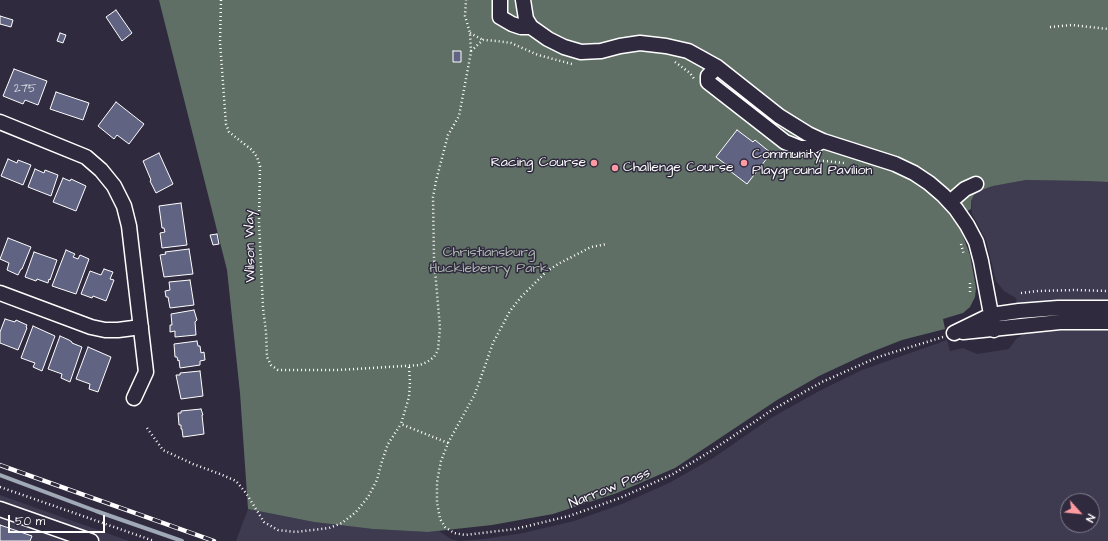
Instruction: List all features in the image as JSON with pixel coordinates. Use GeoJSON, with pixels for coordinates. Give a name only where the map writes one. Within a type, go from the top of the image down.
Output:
{"type":"FeatureCollection","features":[{"type":"Feature","properties":{"kind":"street"},"geometry":{"type":"LineString","coordinates":[[500,0],[500,17],[512,24],[532,28]]}},
{"type":"Feature","properties":{"kind":"street"},"geometry":{"type":"LineString","coordinates":[[523,0],[526,19],[532,28],[548,39],[564,47],[581,52],[601,52],[620,46],[640,43],[666,46],[688,51],[717,67],[779,116],[823,141],[895,164],[914,173],[950,202],[967,225],[976,242],[994,330]]}},
{"type":"Feature","properties":{"kind":"street"},"geometry":{"type":"LineString","coordinates":[[717,67],[708,76],[708,82],[785,142],[800,148],[809,148],[823,141]]}},
{"type":"Feature","properties":{"kind":"street"},"geometry":{"type":"LineString","coordinates":[[0,122],[86,157],[101,170],[114,186],[124,206],[129,226],[146,372],[134,398]]}},
{"type":"Feature","properties":{"kind":"street"},"geometry":{"type":"LineString","coordinates":[[950,202],[965,189],[976,184]]}},
{"type":"Feature","properties":{"kind":"street"},"geometry":{"type":"LineString","coordinates":[[0,293],[91,327],[105,330],[118,330],[141,327]]}},
{"type":"Feature","properties":{"kind":"street"},"geometry":{"type":"LineString","coordinates":[[1108,308],[1058,308],[991,315],[954,333],[1060,322],[1108,322]]}},
{"type":"Feature","properties":{"kind":"street"},"geometry":{"type":"LineString","coordinates":[[0,508],[91,541]]}},
{"type":"Feature","properties":{"kind":"path","name":"Wilson Way"},"geometry":{"type":"LineString","coordinates":[[221,0],[220,42],[226,124],[229,132],[252,150],[260,166],[259,222],[263,308],[266,332],[266,357],[271,365],[278,370],[339,370],[408,367],[427,362],[434,357],[438,350],[440,328],[434,258],[434,197],[436,180],[448,134],[458,116],[471,52],[470,33]]}},
{"type":"Feature","properties":{"kind":"path"},"geometry":{"type":"LineString","coordinates":[[466,0],[465,16],[470,33],[483,40]]}},
{"type":"Feature","properties":{"kind":"path"},"geometry":{"type":"LineString","coordinates":[[1050,27],[1072,25],[1108,29]]}},
{"type":"Feature","properties":{"kind":"path"},"geometry":{"type":"LineString","coordinates":[[675,62],[690,73],[697,84]]}},
{"type":"Feature","properties":{"kind":"path"},"geometry":{"type":"LineString","coordinates":[[813,160],[849,163]]}},
{"type":"Feature","properties":{"kind":"path"},"geometry":{"type":"LineString","coordinates":[[959,240],[966,259]]}},
{"type":"Feature","properties":{"kind":"path","name":"Narrow Pass"},"geometry":{"type":"LineString","coordinates":[[608,244],[591,247],[547,271],[521,297],[510,311],[498,333],[475,394],[448,443],[441,461],[437,482],[437,502],[440,519],[445,527],[454,533],[465,535],[516,529],[569,516],[620,498],[673,474],[711,451],[772,410],[822,382],[878,357],[947,335]]}},
{"type":"Feature","properties":{"kind":"path"},"geometry":{"type":"LineString","coordinates":[[970,280],[970,292]]}},
{"type":"Feature","properties":{"kind":"path"},"geometry":{"type":"LineString","coordinates":[[1021,293],[1068,290],[1108,291]]}},
{"type":"Feature","properties":{"kind":"path"},"geometry":{"type":"LineString","coordinates":[[147,428],[163,450],[236,481],[246,493],[264,522],[278,530],[296,532],[329,528],[342,523],[356,512],[368,497],[377,480],[388,444],[401,424],[409,397],[410,382],[408,367]]}},
{"type":"Feature","properties":{"kind":"path"},"geometry":{"type":"LineString","coordinates":[[401,424],[448,443]]}},
{"type":"Feature","properties":{"kind":"path"},"geometry":{"type":"LineString","coordinates":[[0,487],[154,541]]}},
{"type":"Feature","properties":{"kind":"shaded area"},"geometry":{"type":"Polygon","coordinates":[[[1026,180],[1108,182],[1108,541],[459,541],[523,533],[574,521],[622,504],[669,483],[713,458],[771,418],[819,391],[862,370],[947,340],[950,351],[963,348],[977,354],[1009,349],[1016,339],[1022,335],[1016,298],[1004,291],[996,281],[986,240],[972,214],[971,201],[974,195],[979,191],[993,186],[1026,180]]]}},
{"type":"Feature","properties":{"kind":"shaded area"},"geometry":{"type":"Polygon","coordinates":[[[0,495],[129,541],[0,541],[0,495]]]}},
{"type":"Feature","properties":{"kind":"shaded area"},"geometry":{"type":"Polygon","coordinates":[[[248,509],[314,522],[373,529],[428,532],[439,531],[451,539],[459,541],[236,541],[248,509]]]}},
{"type":"Feature","properties":{"kind":"green space","name":"Christiansburg Huckleberry Park"},"geometry":{"type":"Polygon","coordinates":[[[159,0],[1108,0],[1108,182],[1026,180],[993,186],[979,191],[974,195],[971,201],[971,209],[954,219],[960,228],[970,255],[976,288],[975,297],[970,307],[963,313],[943,319],[945,329],[902,340],[864,355],[819,376],[777,400],[675,468],[617,493],[553,514],[492,525],[428,532],[373,529],[314,522],[248,509],[240,393],[227,270],[159,0]]]}},
{"type":"Feature","properties":{"kind":"building"},"geometry":{"type":"Polygon","coordinates":[[[116,10],[132,33],[122,41],[106,17],[116,10]]]}},
{"type":"Feature","properties":{"kind":"building"},"geometry":{"type":"Polygon","coordinates":[[[0,16],[13,20],[11,27],[0,24],[0,16]]]}},
{"type":"Feature","properties":{"kind":"building"},"geometry":{"type":"Polygon","coordinates":[[[60,33],[66,35],[63,43],[57,41],[60,33]]]}},
{"type":"Feature","properties":{"kind":"building"},"geometry":{"type":"Polygon","coordinates":[[[453,51],[461,51],[461,62],[453,62],[453,51]]]}},
{"type":"Feature","properties":{"kind":"building"},"geometry":{"type":"Polygon","coordinates":[[[14,69],[47,81],[38,105],[25,100],[23,104],[3,96],[14,69]]]}},
{"type":"Feature","properties":{"kind":"building"},"geometry":{"type":"Polygon","coordinates":[[[56,92],[89,103],[83,120],[50,109],[56,92]]]}},
{"type":"Feature","properties":{"kind":"building"},"geometry":{"type":"Polygon","coordinates":[[[116,102],[144,124],[129,144],[117,135],[114,139],[98,126],[116,102]]]}},
{"type":"Feature","properties":{"kind":"building","name":"Community Playground Pavilion"},"geometry":{"type":"Polygon","coordinates":[[[737,130],[753,142],[755,140],[771,153],[747,184],[730,171],[732,169],[716,157],[737,130]]]}},
{"type":"Feature","properties":{"kind":"building"},"geometry":{"type":"Polygon","coordinates":[[[159,153],[173,184],[156,193],[143,161],[159,153]]]}},
{"type":"Feature","properties":{"kind":"building"},"geometry":{"type":"Polygon","coordinates":[[[8,159],[17,163],[18,160],[31,165],[23,185],[1,176],[8,159]]]}},
{"type":"Feature","properties":{"kind":"building"},"geometry":{"type":"Polygon","coordinates":[[[35,169],[44,173],[45,170],[58,175],[51,196],[28,187],[35,169]]]}},
{"type":"Feature","properties":{"kind":"building"},"geometry":{"type":"Polygon","coordinates":[[[63,178],[70,181],[71,179],[86,186],[76,211],[53,202],[63,178]]]}},
{"type":"Feature","properties":{"kind":"building"},"geometry":{"type":"Polygon","coordinates":[[[181,203],[187,245],[162,248],[160,233],[165,232],[164,228],[162,228],[159,206],[181,203]]]}},
{"type":"Feature","properties":{"kind":"building"},"geometry":{"type":"Polygon","coordinates":[[[217,234],[219,244],[213,245],[210,235],[217,234]]]}},
{"type":"Feature","properties":{"kind":"building"},"geometry":{"type":"Polygon","coordinates":[[[8,238],[31,247],[18,275],[7,270],[9,263],[0,259],[8,238]]]}},
{"type":"Feature","properties":{"kind":"building"},"geometry":{"type":"Polygon","coordinates":[[[189,249],[193,274],[164,277],[160,255],[166,254],[165,252],[189,249]]]}},
{"type":"Feature","properties":{"kind":"building"},"geometry":{"type":"Polygon","coordinates":[[[66,250],[75,254],[73,257],[78,259],[80,255],[89,259],[76,294],[52,286],[66,250]]]}},
{"type":"Feature","properties":{"kind":"building"},"geometry":{"type":"Polygon","coordinates":[[[34,252],[57,260],[48,283],[25,277],[34,252]]]}},
{"type":"Feature","properties":{"kind":"building"},"geometry":{"type":"Polygon","coordinates":[[[104,269],[113,272],[110,279],[114,280],[106,301],[93,296],[92,298],[81,294],[90,271],[101,275],[104,269]]]}},
{"type":"Feature","properties":{"kind":"building"},"geometry":{"type":"Polygon","coordinates":[[[190,280],[194,305],[170,308],[165,291],[170,290],[169,282],[190,280]]]}},
{"type":"Feature","properties":{"kind":"building"},"geometry":{"type":"Polygon","coordinates":[[[194,310],[197,320],[195,322],[196,335],[175,337],[175,331],[170,332],[170,325],[172,325],[171,314],[194,310]]]}},
{"type":"Feature","properties":{"kind":"building"},"geometry":{"type":"Polygon","coordinates":[[[5,319],[15,322],[16,320],[27,325],[18,350],[0,343],[0,332],[5,319]]]}},
{"type":"Feature","properties":{"kind":"building"},"geometry":{"type":"Polygon","coordinates":[[[33,326],[55,336],[42,371],[33,367],[35,363],[21,358],[33,326]]]}},
{"type":"Feature","properties":{"kind":"building"},"geometry":{"type":"Polygon","coordinates":[[[60,336],[82,347],[70,382],[61,378],[62,374],[48,369],[60,336]]]}},
{"type":"Feature","properties":{"kind":"building"},"geometry":{"type":"Polygon","coordinates":[[[197,341],[198,346],[200,346],[201,353],[204,352],[205,360],[200,361],[200,365],[180,368],[179,360],[178,361],[177,357],[175,357],[174,344],[197,341]]]}},
{"type":"Feature","properties":{"kind":"building"},"geometry":{"type":"Polygon","coordinates":[[[88,347],[111,357],[98,392],[89,389],[90,384],[76,379],[88,347]]]}},
{"type":"Feature","properties":{"kind":"building"},"geometry":{"type":"Polygon","coordinates":[[[200,371],[203,396],[181,399],[176,375],[180,375],[180,373],[200,371]]]}},
{"type":"Feature","properties":{"kind":"building"},"geometry":{"type":"Polygon","coordinates":[[[201,409],[203,415],[204,434],[183,437],[181,425],[179,425],[178,413],[181,413],[181,411],[201,409]]]}},
{"type":"Feature","properties":{"kind":"building"},"geometry":{"type":"Polygon","coordinates":[[[0,525],[32,536],[30,541],[0,541],[0,525]]]}},
{"type":"Feature","properties":{"kind":"waterway"},"geometry":{"type":"LineString","coordinates":[[0,475],[182,541]]}},
{"type":"Feature","properties":{"kind":"railway"},"geometry":{"type":"LineString","coordinates":[[0,465],[214,541]]}},
{"type":"Feature","properties":{"kind":"place","name":"Racing Course"},"geometry":{"type":"Point","coordinates":[594,163]}},
{"type":"Feature","properties":{"kind":"place","name":"Community Playground Pavilion"},"geometry":{"type":"Point","coordinates":[744,163]}},
{"type":"Feature","properties":{"kind":"place","name":"Challenge Course"},"geometry":{"type":"Point","coordinates":[615,168]}}]}
